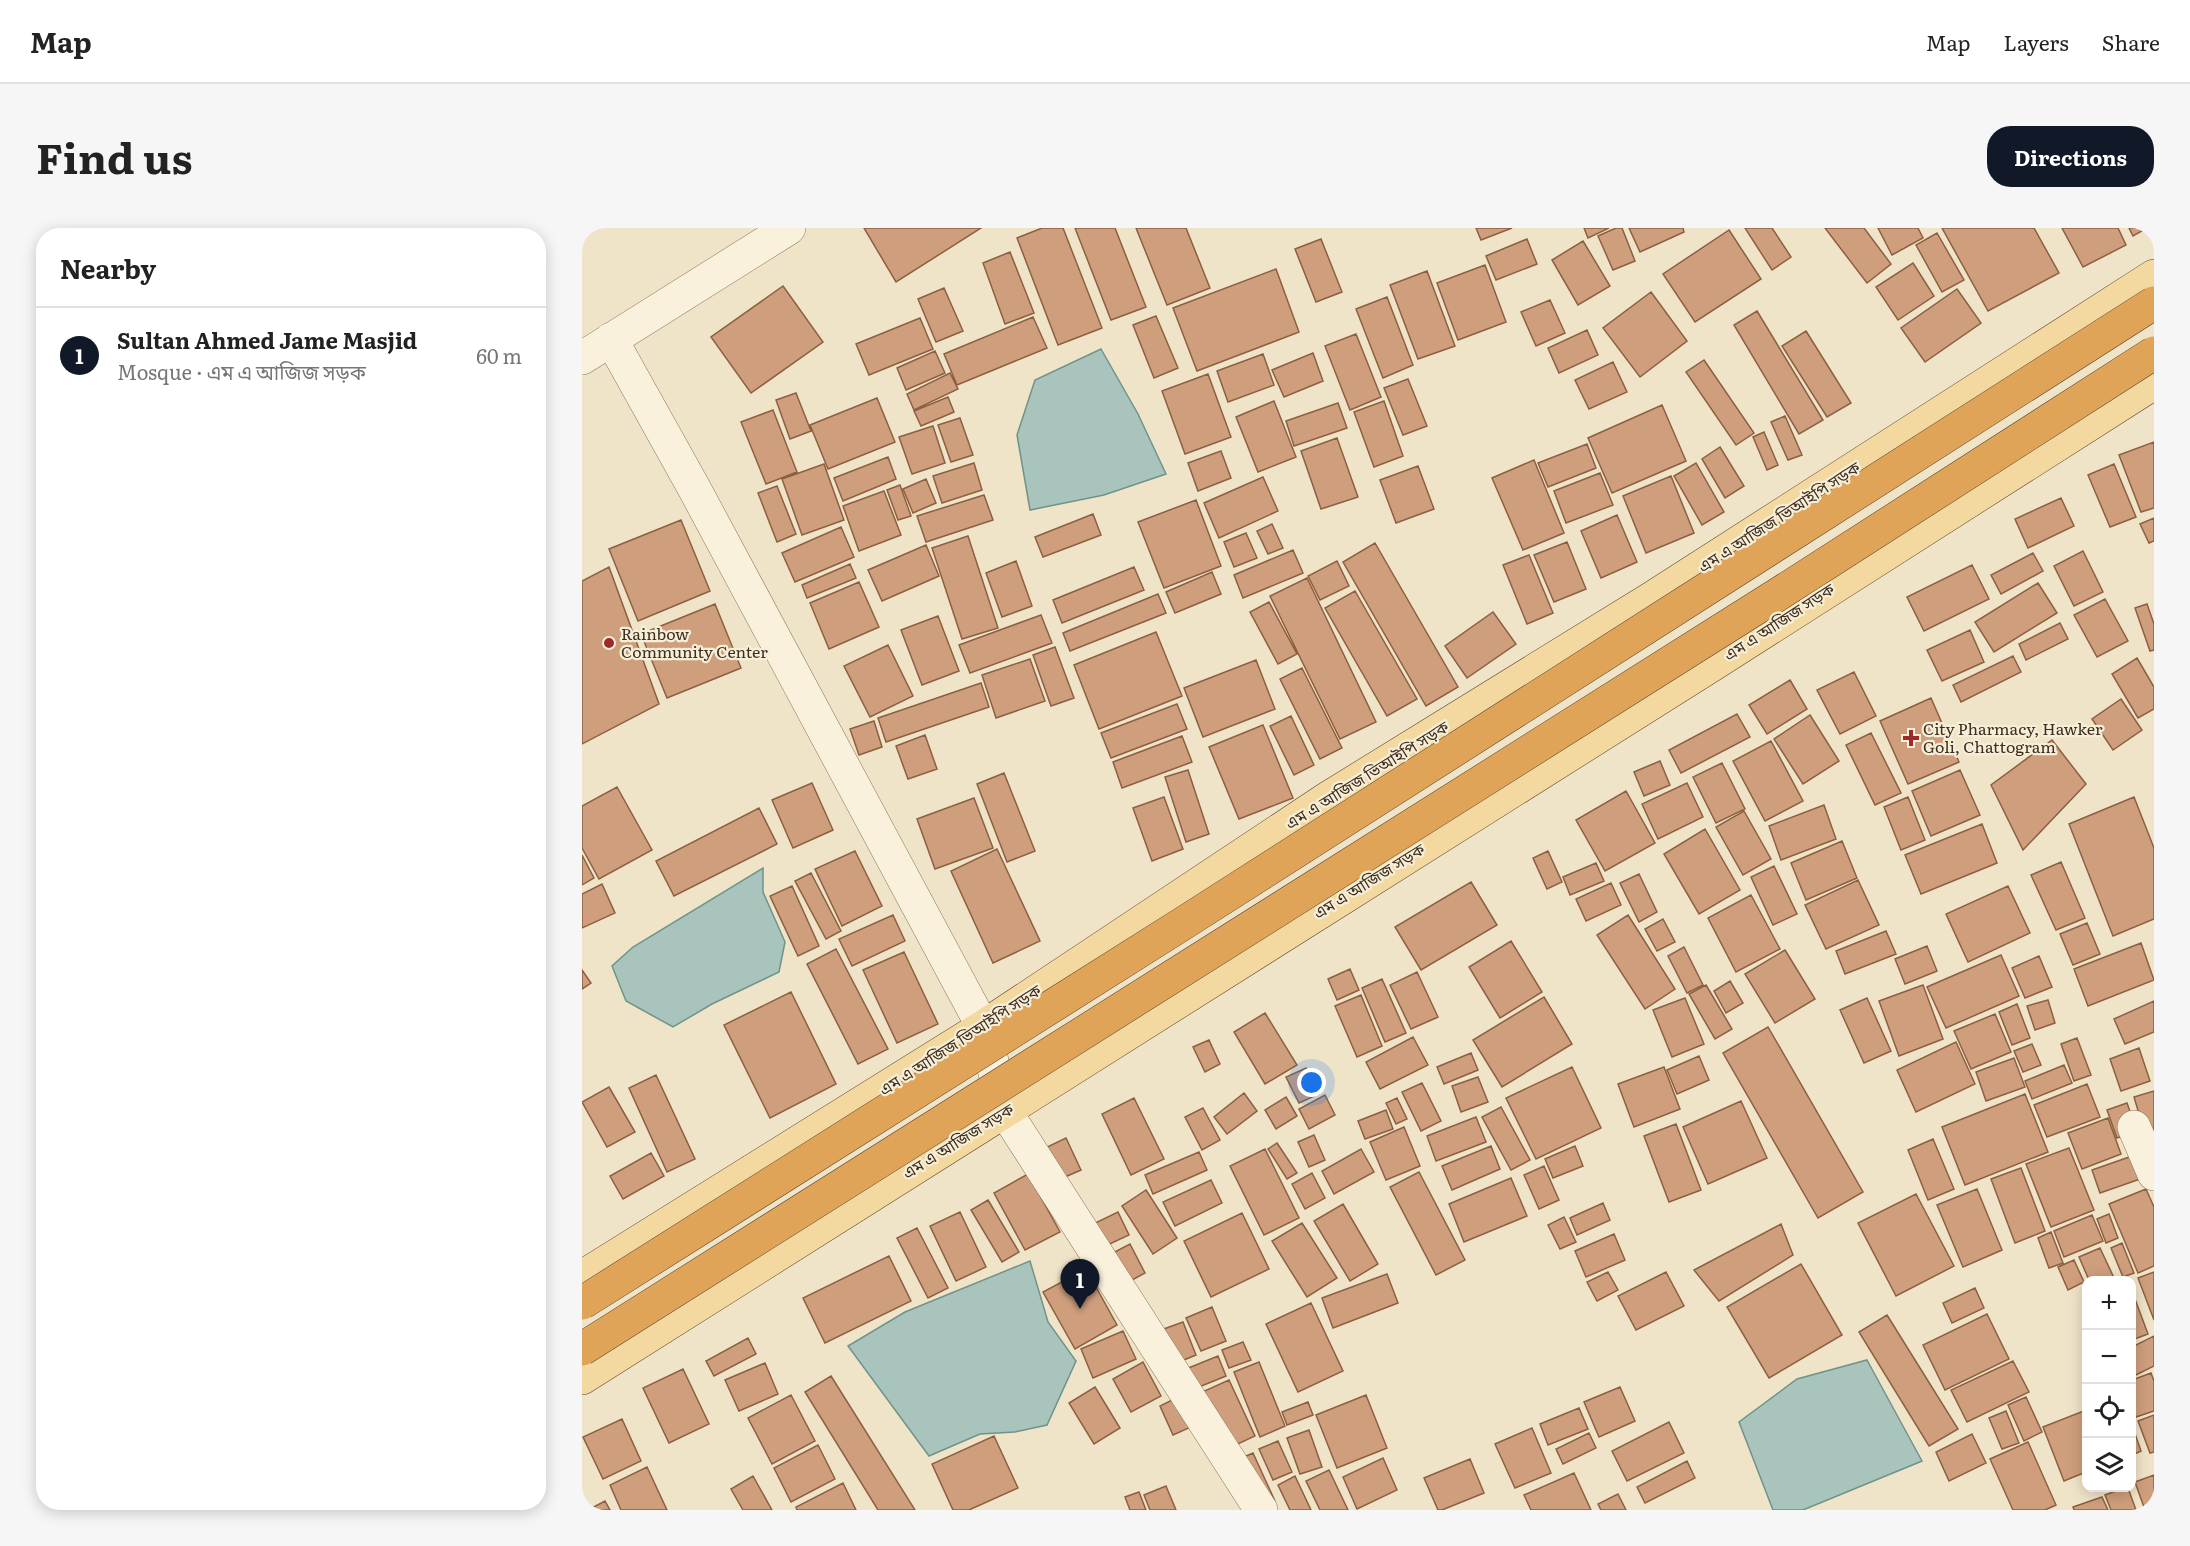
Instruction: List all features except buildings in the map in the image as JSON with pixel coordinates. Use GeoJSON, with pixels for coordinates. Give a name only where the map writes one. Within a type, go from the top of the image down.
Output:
{"type":"FeatureCollection","features":[{"type":"Feature","properties":{"kind":"highway"},"geometry":{"type":"LineString","coordinates":[[582,1303],[2154,303]]}},
{"type":"Feature","properties":{"kind":"highway"},"geometry":{"type":"LineString","coordinates":[[582,1348],[1777,595],[2154,353]]}},
{"type":"Feature","properties":{"kind":"main road","name":"এম এ আজিজ ভিআইপি সড়ক"},"geometry":{"type":"LineString","coordinates":[[582,1277],[983,1027],[1328,798],[1652,598],[2154,276]]}},
{"type":"Feature","properties":{"kind":"main road","name":"এম এ আজিজ সড়ক"},"geometry":{"type":"LineString","coordinates":[[582,1378],[2154,383]]}},
{"type":"Feature","properties":{"kind":"street"},"geometry":{"type":"LineString","coordinates":[[582,358],[789,228]]}},
{"type":"Feature","properties":{"kind":"street"},"geometry":{"type":"LineString","coordinates":[[611,339],[694,488],[983,1027],[1005,1111],[1261,1510]]}},
{"type":"Feature","properties":{"kind":"street"},"geometry":{"type":"LineString","coordinates":[[2134,1127],[2154,1174]]}},
{"type":"Feature","properties":{"kind":"water"},"geometry":{"type":"Polygon","coordinates":[[[1101,349],[1138,414],[1166,474],[1104,495],[1030,510],[1017,435],[1035,380],[1101,349]]]}},
{"type":"Feature","properties":{"kind":"water"},"geometry":{"type":"Polygon","coordinates":[[[763,868],[763,892],[785,942],[779,972],[712,1004],[673,1027],[626,1001],[612,966],[633,947],[763,868]]]}},
{"type":"Feature","properties":{"kind":"water"},"geometry":{"type":"Polygon","coordinates":[[[1030,1261],[1048,1322],[1076,1361],[1047,1425],[1015,1432],[980,1434],[929,1456],[848,1346],[905,1312],[1030,1261]]]}},
{"type":"Feature","properties":{"kind":"water"},"geometry":{"type":"Polygon","coordinates":[[[1867,1360],[1922,1461],[1803,1510],[1773,1510],[1739,1422],[1797,1379],[1867,1360]]]}},
{"type":"Feature","properties":{"kind":"place","name":"Rainbow Community Center"},"geometry":{"type":"Point","coordinates":[609,643]}},
{"type":"Feature","properties":{"kind":"place","name":"City Pharmacy, Hawker Goli, Chattogram"},"geometry":{"type":"Point","coordinates":[1911,738]}},
{"type":"Feature","properties":{"kind":"place","name":"Sultan Ahmed Jame Masjid"},"geometry":{"type":"Point","coordinates":[1080,1309]}}]}
